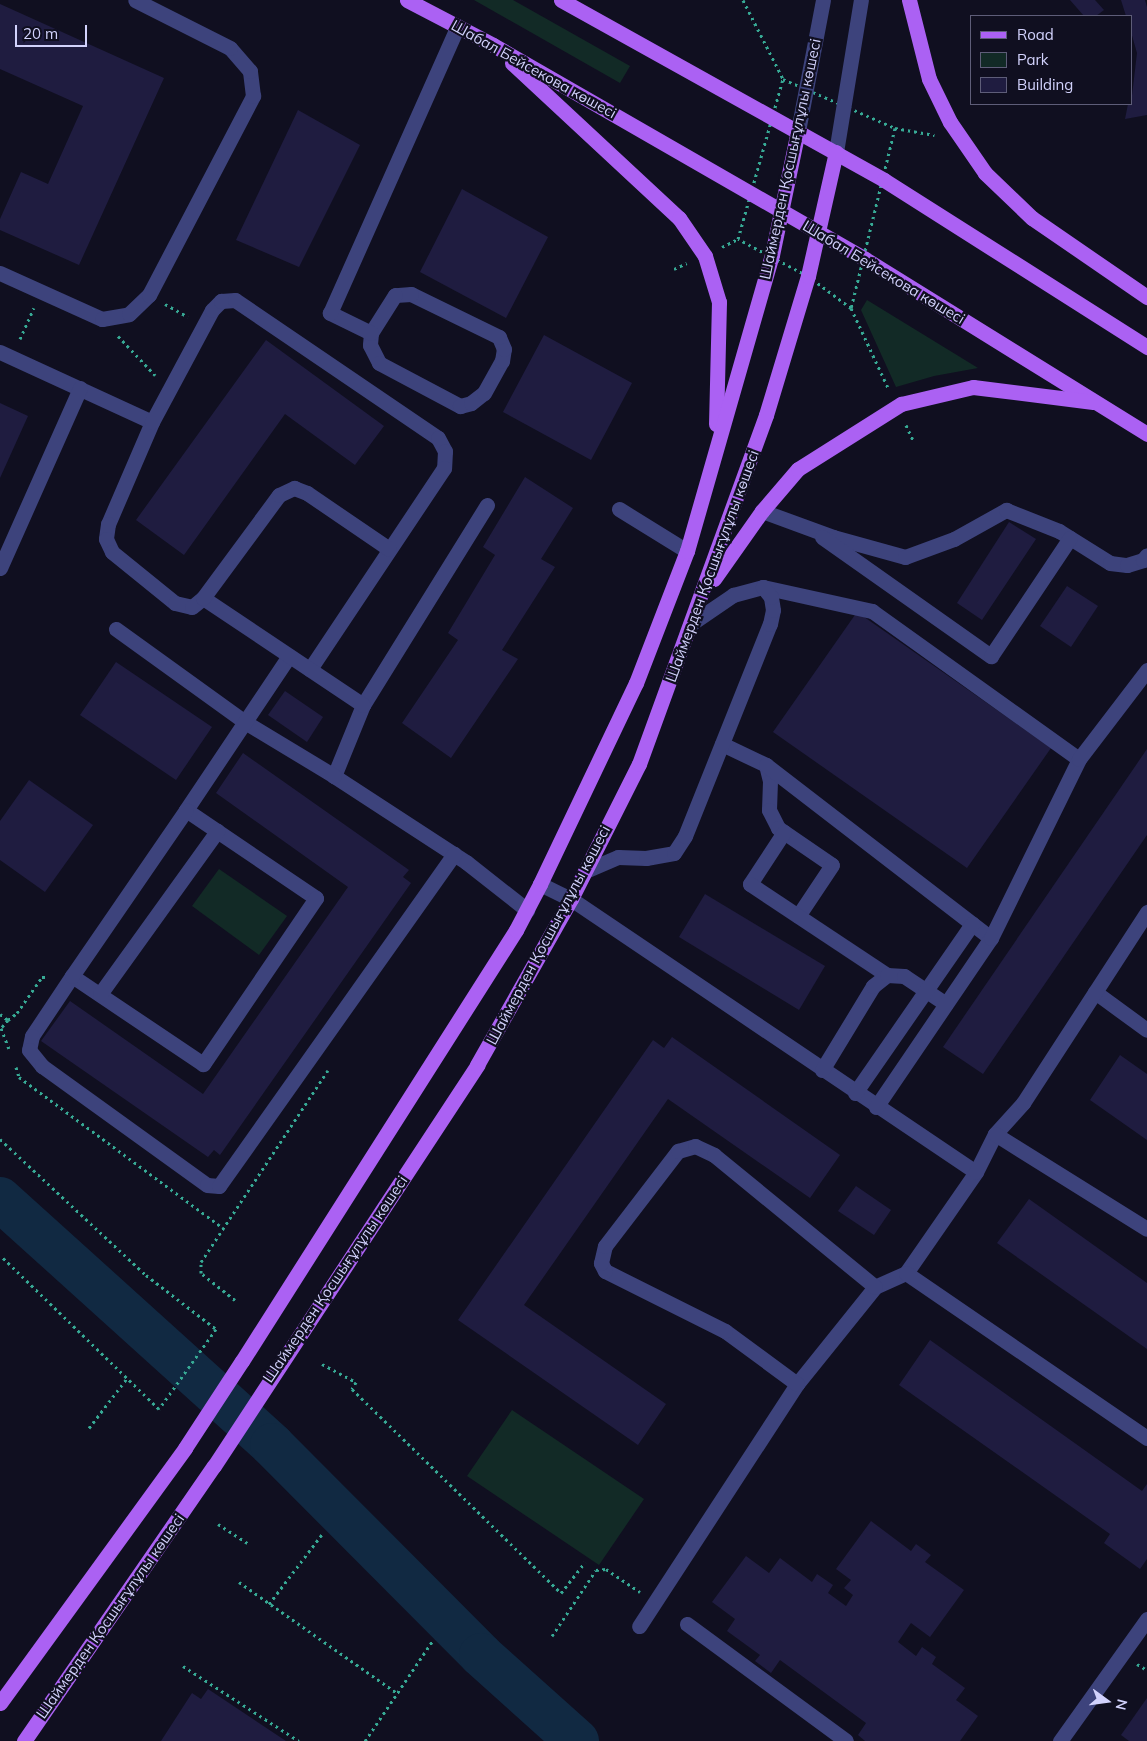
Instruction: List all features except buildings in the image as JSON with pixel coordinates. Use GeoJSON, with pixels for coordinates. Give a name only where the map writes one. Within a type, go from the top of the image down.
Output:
{"type":"FeatureCollection","features":[{"type":"Feature","properties":{"kind":"main road","name":"Шабал Бейсекова көшесі"},"geometry":{"type":"LineString","coordinates":[[407,0],[492,45],[865,258],[1147,434]]}},
{"type":"Feature","properties":{"kind":"main road"},"geometry":{"type":"LineString","coordinates":[[561,0],[884,180],[1147,347]]}},
{"type":"Feature","properties":{"kind":"main road"},"geometry":{"type":"LineString","coordinates":[[909,0],[929,79],[950,122],[985,173],[1032,218],[1147,297]]}},
{"type":"Feature","properties":{"kind":"main road"},"geometry":{"type":"LineString","coordinates":[[492,45],[679,218],[705,256],[719,302],[716,446]]}},
{"type":"Feature","properties":{"kind":"main road","name":"Шаймерден Қосшығұлұлы көшесі"},"geometry":{"type":"LineString","coordinates":[[0,1703],[185,1448],[527,910],[636,683],[688,551],[716,446],[772,255],[798,131]]}},
{"type":"Feature","properties":{"kind":"main road","name":"Шаймерден Қосшығұлұлы көшесі"},"geometry":{"type":"LineString","coordinates":[[24,1741],[214,1466],[477,1065],[586,871],[638,764],[703,594],[766,415],[808,276],[836,152]]}},
{"type":"Feature","properties":{"kind":"main road"},"geometry":{"type":"LineString","coordinates":[[703,594],[762,511],[798,469],[897,407],[974,387],[1098,403]]}},
{"type":"Feature","properties":{"kind":"street"},"geometry":{"type":"LineString","coordinates":[[0,273],[102,319],[129,314],[149,295],[253,96],[250,71],[230,48],[135,0]]}},
{"type":"Feature","properties":{"kind":"street","name":"Шаймерден Қосшығұлұлы көшесі"},"geometry":{"type":"LineString","coordinates":[[798,131],[822,0]]}},
{"type":"Feature","properties":{"kind":"street","name":"Шаймерден Қосшығұлұлы көшесі"},"geometry":{"type":"LineString","coordinates":[[836,152],[846,107],[861,0]]}},
{"type":"Feature","properties":{"kind":"street"},"geometry":{"type":"LineString","coordinates":[[371,333],[330,313],[458,26]]}},
{"type":"Feature","properties":{"kind":"street"},"geometry":{"type":"LineString","coordinates":[[411,294],[498,336],[504,349],[502,361],[484,393],[471,403],[460,406],[379,363],[370,346],[371,333],[395,295],[411,294]]}},
{"type":"Feature","properties":{"kind":"street"},"geometry":{"type":"LineString","coordinates":[[310,669],[444,468],[445,451],[438,438],[235,300],[221,300],[204,326],[152,422],[108,524],[106,539],[112,552],[174,603],[192,607],[203,598],[279,495],[294,488],[307,493],[389,549]]}},
{"type":"Feature","properties":{"kind":"street"},"geometry":{"type":"LineString","coordinates":[[6,355],[152,422]]}},
{"type":"Feature","properties":{"kind":"street"},"geometry":{"type":"LineString","coordinates":[[0,568],[80,388]]}},
{"type":"Feature","properties":{"kind":"street"},"geometry":{"type":"LineString","coordinates":[[334,776],[364,705],[486,505]]}},
{"type":"Feature","properties":{"kind":"street"},"geometry":{"type":"LineString","coordinates":[[619,509],[688,551]]}},
{"type":"Feature","properties":{"kind":"street"},"geometry":{"type":"LineString","coordinates":[[762,511],[808,528],[905,556],[954,539],[1006,510],[1070,538],[1110,563],[1127,565],[1143,560],[1147,555]]}},
{"type":"Feature","properties":{"kind":"street"},"geometry":{"type":"LineString","coordinates":[[808,528],[990,656],[1070,538]]}},
{"type":"Feature","properties":{"kind":"street"},"geometry":{"type":"LineString","coordinates":[[692,623],[733,595],[763,587],[872,611],[1079,759]]}},
{"type":"Feature","properties":{"kind":"street"},"geometry":{"type":"LineString","coordinates":[[586,871],[618,857],[646,858],[674,853],[685,836],[770,624],[773,610],[771,597],[763,587]]}},
{"type":"Feature","properties":{"kind":"street"},"geometry":{"type":"LineString","coordinates":[[203,598],[364,705]]}},
{"type":"Feature","properties":{"kind":"street"},"geometry":{"type":"LineString","coordinates":[[116,629],[245,722],[334,776],[454,854],[527,910]]}},
{"type":"Feature","properties":{"kind":"street"},"geometry":{"type":"LineString","coordinates":[[289,656],[32,1036],[29,1050],[42,1066],[207,1185],[219,1186],[454,854]]}},
{"type":"Feature","properties":{"kind":"street"},"geometry":{"type":"LineString","coordinates":[[876,1107],[991,938],[1079,759],[1147,670]]}},
{"type":"Feature","properties":{"kind":"street"},"geometry":{"type":"LineString","coordinates":[[722,744],[766,765],[991,938]]}},
{"type":"Feature","properties":{"kind":"street"},"geometry":{"type":"LineString","coordinates":[[766,765],[770,781],[769,810],[778,828],[832,865],[798,916]]}},
{"type":"Feature","properties":{"kind":"street"},"geometry":{"type":"LineString","coordinates":[[72,976],[203,1064],[316,898],[186,810]]}},
{"type":"Feature","properties":{"kind":"street"},"geometry":{"type":"LineString","coordinates":[[100,994],[217,831]]}},
{"type":"Feature","properties":{"kind":"street"},"geometry":{"type":"LineString","coordinates":[[784,832],[750,884],[887,975],[904,976],[946,1004]]}},
{"type":"Feature","properties":{"kind":"street"},"geometry":{"type":"LineString","coordinates":[[540,884],[571,899],[855,1093],[976,1172]]}},
{"type":"Feature","properties":{"kind":"street"},"geometry":{"type":"LineString","coordinates":[[639,1626],[797,1384],[875,1287],[906,1273],[976,1172],[995,1134],[1023,1103],[1147,912]]}},
{"type":"Feature","properties":{"kind":"street"},"geometry":{"type":"LineString","coordinates":[[855,1093],[972,924]]}},
{"type":"Feature","properties":{"kind":"street"},"geometry":{"type":"LineString","coordinates":[[822,1070],[873,986],[887,975]]}},
{"type":"Feature","properties":{"kind":"street"},"geometry":{"type":"LineString","coordinates":[[1095,992],[1147,1030]]}},
{"type":"Feature","properties":{"kind":"street"},"geometry":{"type":"LineString","coordinates":[[995,1134],[1147,1229]]}},
{"type":"Feature","properties":{"kind":"street"},"geometry":{"type":"LineString","coordinates":[[797,1384],[725,1331],[605,1271],[601,1263],[605,1246],[678,1151],[695,1146],[714,1155],[875,1287]]}},
{"type":"Feature","properties":{"kind":"street"},"geometry":{"type":"LineString","coordinates":[[906,1273],[1147,1438]]}},
{"type":"Feature","properties":{"kind":"street"},"geometry":{"type":"LineString","coordinates":[[1060,1741],[1147,1619]]}},
{"type":"Feature","properties":{"kind":"street"},"geometry":{"type":"LineString","coordinates":[[687,1624],[846,1741]]}},
{"type":"Feature","properties":{"kind":"path"},"geometry":{"type":"LineString","coordinates":[[744,0],[783,79]]}},
{"type":"Feature","properties":{"kind":"path"},"geometry":{"type":"LineString","coordinates":[[846,107],[895,128],[935,135],[950,122]]}},
{"type":"Feature","properties":{"kind":"path"},"geometry":{"type":"LineString","coordinates":[[772,116],[738,239],[772,255]]}},
{"type":"Feature","properties":{"kind":"path"},"geometry":{"type":"LineString","coordinates":[[851,308],[865,258],[895,128]]}},
{"type":"Feature","properties":{"kind":"path"},"geometry":{"type":"LineString","coordinates":[[808,276],[851,308],[913,440]]}},
{"type":"Feature","properties":{"kind":"path"},"geometry":{"type":"LineString","coordinates":[[6,355],[42,292]]}},
{"type":"Feature","properties":{"kind":"path"},"geometry":{"type":"LineString","coordinates":[[149,295],[204,326]]}},
{"type":"Feature","properties":{"kind":"path"},"geometry":{"type":"LineString","coordinates":[[102,319],[170,390]]}},
{"type":"Feature","properties":{"kind":"path"},"geometry":{"type":"LineString","coordinates":[[0,1014],[8,1020],[17,1013],[42,977],[72,976]]}},
{"type":"Feature","properties":{"kind":"path"},"geometry":{"type":"LineString","coordinates":[[235,1300],[201,1273],[201,1262],[332,1064]]}},
{"type":"Feature","properties":{"kind":"path"},"geometry":{"type":"LineString","coordinates":[[0,1139],[146,1274],[215,1330],[160,1407],[0,1255]]}},
{"type":"Feature","properties":{"kind":"path"},"geometry":{"type":"LineString","coordinates":[[322,1364],[356,1382],[352,1389],[561,1593],[585,1562]]}},
{"type":"Feature","properties":{"kind":"path"},"geometry":{"type":"LineString","coordinates":[[89,1428],[128,1377]]}},
{"type":"Feature","properties":{"kind":"path"},"geometry":{"type":"LineString","coordinates":[[218,1524],[247,1543]]}},
{"type":"Feature","properties":{"kind":"path"},"geometry":{"type":"LineString","coordinates":[[269,1604],[323,1533]]}},
{"type":"Feature","properties":{"kind":"path"},"geometry":{"type":"LineString","coordinates":[[552,1636],[596,1570],[606,1569],[655,1602]]}},
{"type":"Feature","properties":{"kind":"path"},"geometry":{"type":"LineString","coordinates":[[239,1582],[397,1693]]}},
{"type":"Feature","properties":{"kind":"path"},"geometry":{"type":"LineString","coordinates":[[365,1741],[433,1640]]}},
{"type":"Feature","properties":{"kind":"path"},"geometry":{"type":"LineString","coordinates":[[182,1666],[299,1741]]}},
{"type":"Feature","properties":{"kind":"green space"},"geometry":{"type":"Polygon","coordinates":[[[474,0],[513,0],[630,66],[620,83],[474,0]]]}},
{"type":"Feature","properties":{"kind":"green space"},"geometry":{"type":"Polygon","coordinates":[[[867,300],[978,368],[934,376],[896,387],[861,310],[867,300]]]}},
{"type":"Feature","properties":{"kind":"green space"},"geometry":{"type":"Polygon","coordinates":[[[219,869],[287,916],[259,955],[192,906],[219,869]]]}},
{"type":"Feature","properties":{"kind":"green space"},"geometry":{"type":"Polygon","coordinates":[[[512,1410],[644,1499],[599,1565],[467,1476],[512,1410]]]}},
{"type":"Feature","properties":{"kind":"waterway"},"geometry":{"type":"LineString","coordinates":[[0,1199],[272,1445],[481,1655],[577,1741]]}}]}
